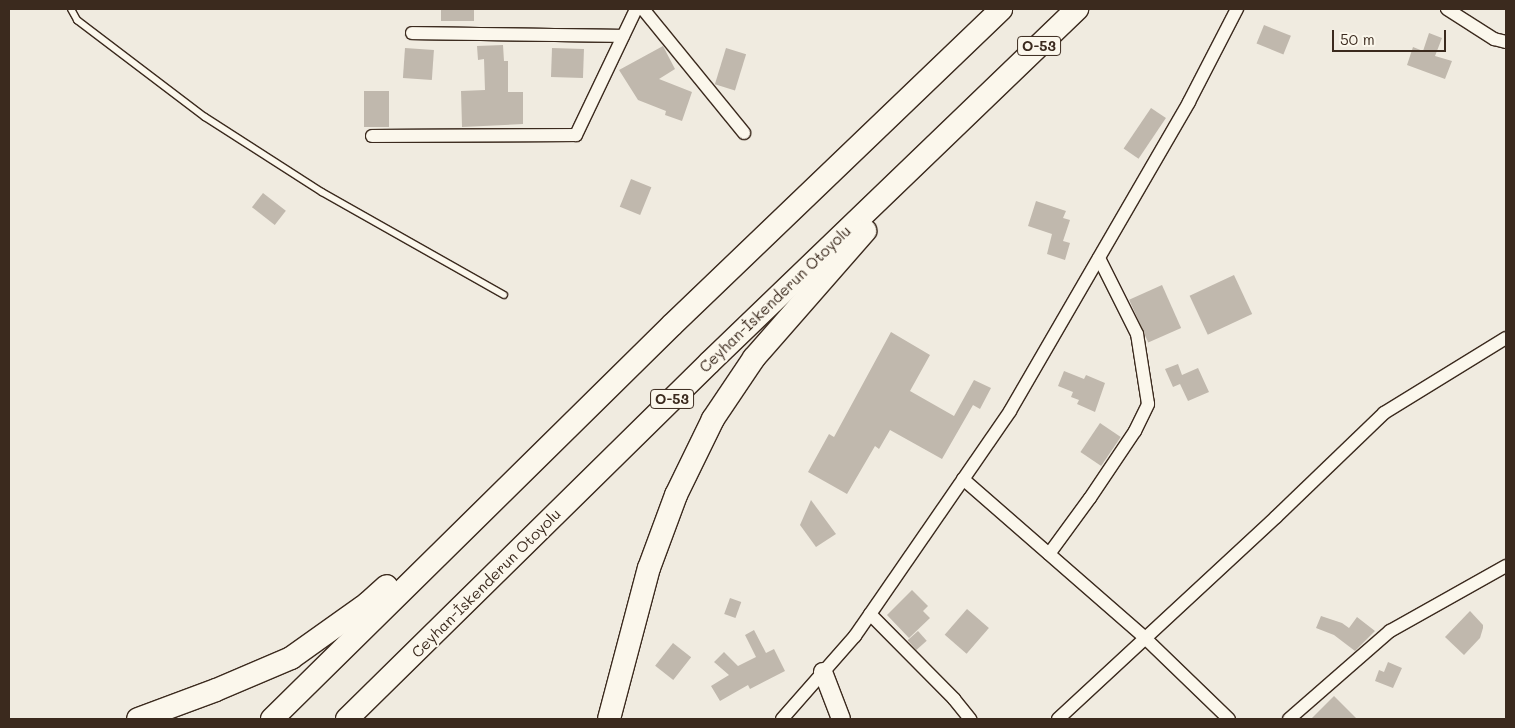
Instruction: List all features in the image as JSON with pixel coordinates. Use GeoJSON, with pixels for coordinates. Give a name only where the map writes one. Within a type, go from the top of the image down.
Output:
{"type":"FeatureCollection","features":[{"type":"Feature","properties":{"kind":"highway"},"geometry":{"type":"LineString","coordinates":[[272,719],[672,325],[1001,9]]}},
{"type":"Feature","properties":{"kind":"highway","name":"Ceyhan-İskenderun Otoyolu"},"geometry":{"type":"LineString","coordinates":[[347,719],[708,363],[1077,9]]}},
{"type":"Feature","properties":{"kind":"highway"},"geometry":{"type":"LineString","coordinates":[[609,719],[649,568],[676,495],[713,419],[754,358],[870,225],[1000,83]]}},
{"type":"Feature","properties":{"kind":"highway"},"geometry":{"type":"LineString","coordinates":[[138,719],[216,690],[291,658],[368,603],[672,325]]}},
{"type":"Feature","properties":{"kind":"street"},"geometry":{"type":"LineString","coordinates":[[372,136],[576,134],[636,9]]}},
{"type":"Feature","properties":{"kind":"street"},"geometry":{"type":"LineString","coordinates":[[643,9],[744,133]]}},
{"type":"Feature","properties":{"kind":"street"},"geometry":{"type":"LineString","coordinates":[[782,719],[856,636],[1010,411],[1189,102],[1237,9]]}},
{"type":"Feature","properties":{"kind":"street"},"geometry":{"type":"LineString","coordinates":[[1447,9],[1494,39],[1506,42]]}},
{"type":"Feature","properties":{"kind":"street"},"geometry":{"type":"LineString","coordinates":[[412,33],[623,36]]}},
{"type":"Feature","properties":{"kind":"street"},"geometry":{"type":"LineString","coordinates":[[1048,554],[1090,498],[1135,431],[1148,404],[1137,334],[1099,258]]}},
{"type":"Feature","properties":{"kind":"street"},"geometry":{"type":"LineString","coordinates":[[1058,719],[1144,637],[1276,517],[1384,413],[1506,338]]}},
{"type":"Feature","properties":{"kind":"street"},"geometry":{"type":"LineString","coordinates":[[963,479],[1144,637],[1229,719]]}},
{"type":"Feature","properties":{"kind":"street"},"geometry":{"type":"LineString","coordinates":[[1289,719],[1390,632],[1506,566]]}},
{"type":"Feature","properties":{"kind":"street"},"geometry":{"type":"LineString","coordinates":[[870,614],[954,699],[970,719]]}},
{"type":"Feature","properties":{"kind":"street"},"geometry":{"type":"LineString","coordinates":[[822,672],[841,719]]}},
{"type":"Feature","properties":{"kind":"lane"},"geometry":{"type":"LineString","coordinates":[[71,9],[77,20],[205,117],[322,192],[504,295]]}},
{"type":"Feature","properties":{"kind":"building"},"geometry":{"type":"Polygon","coordinates":[[[441,9],[474,9],[474,21],[441,21],[441,9]]]}},
{"type":"Feature","properties":{"kind":"building"},"geometry":{"type":"Polygon","coordinates":[[[1264,25],[1291,36],[1283,54],[1257,44],[1264,25]]]}},
{"type":"Feature","properties":{"kind":"building"},"geometry":{"type":"Polygon","coordinates":[[[1429,33],[1442,38],[1435,56],[1452,61],[1445,79],[1407,65],[1413,47],[1423,51],[1429,33]]]}},
{"type":"Feature","properties":{"kind":"building"},"geometry":{"type":"Polygon","coordinates":[[[503,45],[504,61],[508,61],[508,92],[523,92],[523,124],[462,127],[461,91],[485,90],[484,59],[478,60],[477,46],[503,45]]]}},
{"type":"Feature","properties":{"kind":"building"},"geometry":{"type":"Polygon","coordinates":[[[663,46],[675,69],[659,79],[692,92],[682,121],[665,115],[666,111],[638,100],[619,70],[663,46]]]}},
{"type":"Feature","properties":{"kind":"building"},"geometry":{"type":"Polygon","coordinates":[[[405,48],[434,50],[432,80],[403,78],[405,48]]]}},
{"type":"Feature","properties":{"kind":"building"},"geometry":{"type":"Polygon","coordinates":[[[552,48],[584,49],[583,78],[551,77],[552,48]]]}},
{"type":"Feature","properties":{"kind":"building"},"geometry":{"type":"Polygon","coordinates":[[[726,48],[746,54],[735,90],[715,84],[726,48]]]}},
{"type":"Feature","properties":{"kind":"building"},"geometry":{"type":"Polygon","coordinates":[[[364,91],[389,91],[389,127],[364,127],[364,91]]]}},
{"type":"Feature","properties":{"kind":"building"},"geometry":{"type":"Polygon","coordinates":[[[1151,108],[1166,118],[1139,159],[1124,149],[1151,108]]]}},
{"type":"Feature","properties":{"kind":"building"},"geometry":{"type":"Polygon","coordinates":[[[631,179],[651,187],[640,215],[620,207],[631,179]]]}},
{"type":"Feature","properties":{"kind":"building"},"geometry":{"type":"Polygon","coordinates":[[[263,193],[286,211],[275,225],[252,207],[263,193]]]}},
{"type":"Feature","properties":{"kind":"building"},"geometry":{"type":"Polygon","coordinates":[[[1036,201],[1066,211],[1063,218],[1070,220],[1063,241],[1070,243],[1065,260],[1047,254],[1052,234],[1028,226],[1036,201]]]}},
{"type":"Feature","properties":{"kind":"building"},"geometry":{"type":"Polygon","coordinates":[[[1234,275],[1252,314],[1208,335],[1190,296],[1234,275]]]}},
{"type":"Feature","properties":{"kind":"building"},"geometry":{"type":"Polygon","coordinates":[[[1162,285],[1181,328],[1148,343],[1129,300],[1162,285]]]}},
{"type":"Feature","properties":{"kind":"building"},"geometry":{"type":"Polygon","coordinates":[[[891,332],[930,355],[910,391],[954,416],[974,380],[991,388],[980,409],[973,405],[942,459],[890,430],[879,449],[875,446],[847,494],[808,472],[829,434],[834,437],[891,332]]]}},
{"type":"Feature","properties":{"kind":"building"},"geometry":{"type":"Polygon","coordinates":[[[1178,364],[1182,375],[1198,368],[1209,392],[1188,401],[1180,384],[1173,387],[1165,369],[1178,364]]]}},
{"type":"Feature","properties":{"kind":"building"},"geometry":{"type":"Polygon","coordinates":[[[1064,371],[1084,379],[1086,375],[1105,383],[1095,412],[1077,404],[1079,400],[1071,397],[1073,392],[1058,386],[1064,371]]]}},
{"type":"Feature","properties":{"kind":"building"},"geometry":{"type":"Polygon","coordinates":[[[1100,423],[1121,437],[1101,466],[1080,452],[1100,423]]]}},
{"type":"Feature","properties":{"kind":"building"},"geometry":{"type":"Polygon","coordinates":[[[811,500],[836,534],[816,547],[800,525],[811,500]]]}},
{"type":"Feature","properties":{"kind":"building"},"geometry":{"type":"Polygon","coordinates":[[[912,590],[928,606],[923,611],[930,618],[909,638],[887,615],[912,590]]]}},
{"type":"Feature","properties":{"kind":"building"},"geometry":{"type":"Polygon","coordinates":[[[730,598],[741,602],[735,618],[724,614],[730,598]]]}},
{"type":"Feature","properties":{"kind":"building"},"geometry":{"type":"Polygon","coordinates":[[[967,609],[989,628],[967,654],[945,635],[967,609]]]}},
{"type":"Feature","properties":{"kind":"building"},"geometry":{"type":"Polygon","coordinates":[[[1470,611],[1483,625],[1483,628],[1480,638],[1464,655],[1445,637],[1470,611]]]}},
{"type":"Feature","properties":{"kind":"building"},"geometry":{"type":"Polygon","coordinates":[[[1321,616],[1342,623],[1349,628],[1357,617],[1375,631],[1355,651],[1334,635],[1316,628],[1321,616]]]}},
{"type":"Feature","properties":{"kind":"building"},"geometry":{"type":"Polygon","coordinates":[[[754,630],[766,653],[774,649],[785,671],[750,689],[748,685],[720,701],[711,686],[729,675],[714,662],[724,652],[738,666],[756,657],[745,635],[754,630]]]}},
{"type":"Feature","properties":{"kind":"building"},"geometry":{"type":"Polygon","coordinates":[[[918,631],[927,641],[916,650],[908,640],[918,631]]]}},
{"type":"Feature","properties":{"kind":"building"},"geometry":{"type":"Polygon","coordinates":[[[673,643],[691,657],[673,680],[655,666],[673,643]]]}},
{"type":"Feature","properties":{"kind":"building"},"geometry":{"type":"Polygon","coordinates":[[[1388,662],[1402,668],[1393,688],[1375,681],[1379,670],[1384,672],[1388,662]]]}},
{"type":"Feature","properties":{"kind":"building"},"geometry":{"type":"Polygon","coordinates":[[[1334,696],[1357,719],[1311,719],[1334,696]]]}}]}
